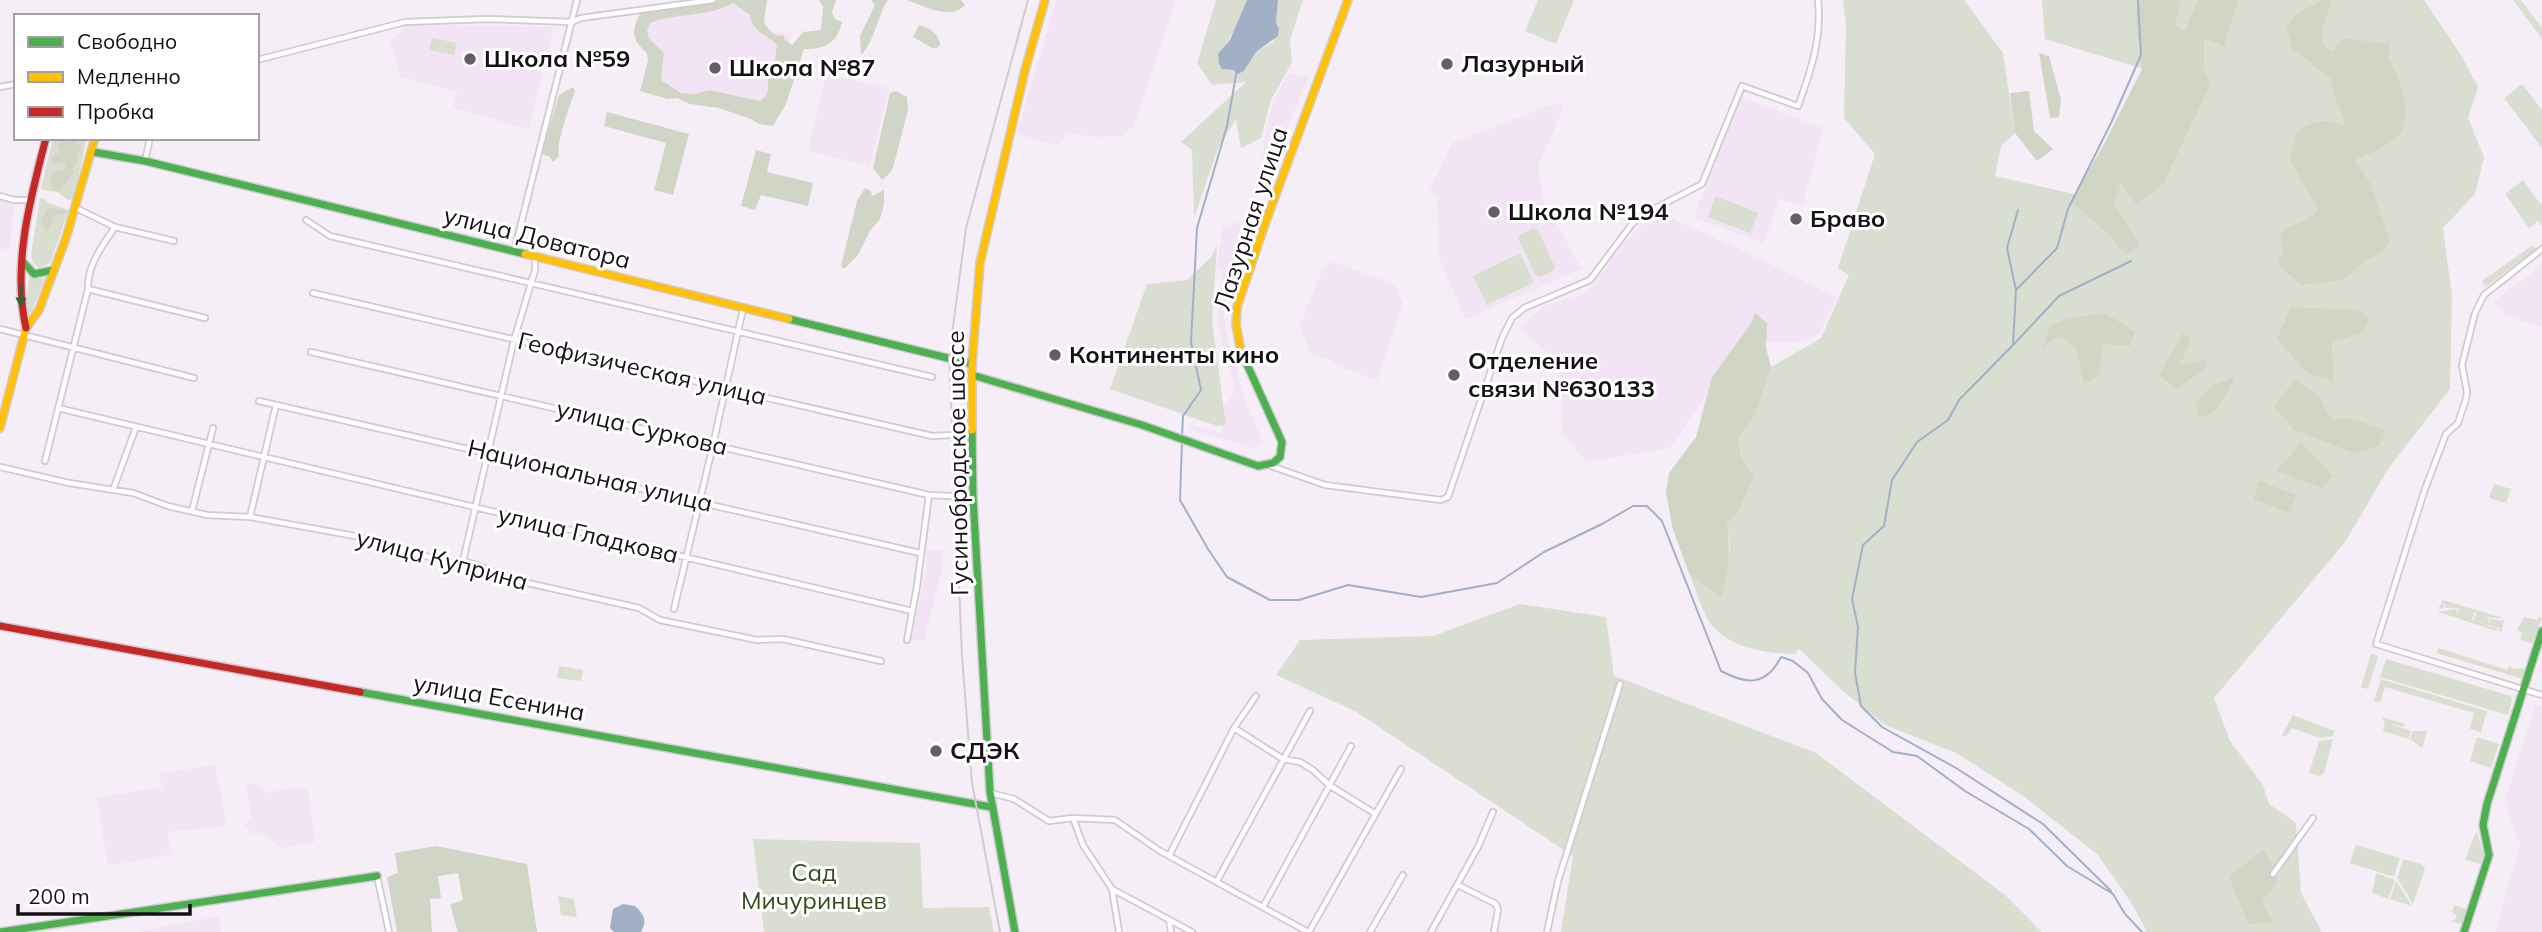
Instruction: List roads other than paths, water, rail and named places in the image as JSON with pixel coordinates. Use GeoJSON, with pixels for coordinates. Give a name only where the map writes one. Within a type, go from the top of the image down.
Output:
{"type":"FeatureCollection","features":[{"type":"Feature","properties":{"kind":"street"},"geometry":{"type":"LineString","coordinates":[[514,253],[577,0]]}},
{"type":"Feature","properties":{"kind":"street"},"geometry":{"type":"LineString","coordinates":[[259,59],[405,22],[487,19],[572,22],[581,18],[713,0]]}},
{"type":"Feature","properties":{"kind":"street","name":"Гусинобродское шоссе"},"geometry":{"type":"LineString","coordinates":[[1015,932],[991,807],[974,497],[972,364],[980,263],[986,233],[1022,81],[1045,0]]}},
{"type":"Feature","properties":{"kind":"street","name":"Лазурная улица"},"geometry":{"type":"LineString","coordinates":[[1271,466],[1278,461],[1283,450],[1282,442],[1240,352],[1235,321],[1237,307],[1348,0]]}},
{"type":"Feature","properties":{"kind":"street"},"geometry":{"type":"LineString","coordinates":[[972,375],[1142,425],[1258,466],[1271,466],[1325,485],[1441,500],[1448,497],[1511,318],[1524,308],[1590,280],[1632,224],[1642,215],[1702,184],[1742,86],[1798,106],[1814,62],[1820,21],[1818,0]]}},
{"type":"Feature","properties":{"kind":"street"},"geometry":{"type":"LineString","coordinates":[[25,331],[20,303],[23,262],[31,200],[46,140]]}},
{"type":"Feature","properties":{"kind":"street"},"geometry":{"type":"LineString","coordinates":[[0,428],[25,331],[39,310],[54,270],[76,208],[93,152],[94,140]]}},
{"type":"Feature","properties":{"kind":"street"},"geometry":{"type":"LineString","coordinates":[[145,161],[150,140]]}},
{"type":"Feature","properties":{"kind":"street","name":"улица Доватора"},"geometry":{"type":"LineString","coordinates":[[93,152],[145,161],[972,364]]}},
{"type":"Feature","properties":{"kind":"street"},"geometry":{"type":"LineString","coordinates":[[0,196],[14,200],[31,200]]}},
{"type":"Feature","properties":{"kind":"street"},"geometry":{"type":"LineString","coordinates":[[76,208],[115,227],[174,241]]}},
{"type":"Feature","properties":{"kind":"street"},"geometry":{"type":"LineString","coordinates":[[306,219],[330,236],[932,377]]}},
{"type":"Feature","properties":{"kind":"street"},"geometry":{"type":"LineString","coordinates":[[45,461],[88,289],[88,278],[99,251],[115,227]]}},
{"type":"Feature","properties":{"kind":"street"},"geometry":{"type":"LineString","coordinates":[[2542,249],[2484,295],[2475,313],[2462,365],[2468,392],[2466,399],[2458,424],[2446,434],[2425,489],[2376,644],[2542,695]]}},
{"type":"Feature","properties":{"kind":"street"},"geometry":{"type":"LineString","coordinates":[[463,561],[500,396],[532,282],[535,258]]}},
{"type":"Feature","properties":{"kind":"street"},"geometry":{"type":"LineString","coordinates":[[23,262],[34,274],[48,274],[54,270]]}},
{"type":"Feature","properties":{"kind":"street"},"geometry":{"type":"LineString","coordinates":[[88,289],[205,318]]}},
{"type":"Feature","properties":{"kind":"street","name":"Геофизическая улица"},"geometry":{"type":"LineString","coordinates":[[313,293],[932,436],[972,434]]}},
{"type":"Feature","properties":{"kind":"street"},"geometry":{"type":"LineString","coordinates":[[674,609],[743,309]]}},
{"type":"Feature","properties":{"kind":"street"},"geometry":{"type":"LineString","coordinates":[[0,329],[25,331],[73,348],[194,378]]}},
{"type":"Feature","properties":{"kind":"street","name":"улица Суркова"},"geometry":{"type":"LineString","coordinates":[[311,352],[929,495],[974,497]]}},
{"type":"Feature","properties":{"kind":"street","name":"Национальная улица"},"geometry":{"type":"LineString","coordinates":[[259,401],[920,553]]}},
{"type":"Feature","properties":{"kind":"street"},"geometry":{"type":"LineString","coordinates":[[250,517],[276,405]]}},
{"type":"Feature","properties":{"kind":"street","name":"улица Гладкова"},"geometry":{"type":"LineString","coordinates":[[58,408],[912,611]]}},
{"type":"Feature","properties":{"kind":"street"},"geometry":{"type":"LineString","coordinates":[[113,490],[136,427]]}},
{"type":"Feature","properties":{"kind":"street"},"geometry":{"type":"LineString","coordinates":[[192,511],[213,428]]}},
{"type":"Feature","properties":{"kind":"street","name":"улица Куприна"},"geometry":{"type":"LineString","coordinates":[[0,467],[69,484],[133,494],[207,515],[250,517],[355,536],[447,562],[457,564],[463,561],[519,581],[639,608],[660,621],[757,640],[783,639],[881,661]]}},
{"type":"Feature","properties":{"kind":"street"},"geometry":{"type":"LineString","coordinates":[[907,640],[929,495]]}},
{"type":"Feature","properties":{"kind":"street","name":"улица Есенина"},"geometry":{"type":"LineString","coordinates":[[0,626],[991,807]]}},
{"type":"Feature","properties":{"kind":"street"},"geometry":{"type":"LineString","coordinates":[[2464,932],[2489,855],[2483,825],[2487,804],[2542,631]]}},
{"type":"Feature","properties":{"kind":"street"},"geometry":{"type":"LineString","coordinates":[[1547,932],[1558,881],[1620,684]]}},
{"type":"Feature","properties":{"kind":"street"},"geometry":{"type":"LineString","coordinates":[[1168,856],[1234,728],[1256,696]]}},
{"type":"Feature","properties":{"kind":"street"},"geometry":{"type":"LineString","coordinates":[[1217,881],[1310,711]]}},
{"type":"Feature","properties":{"kind":"street"},"geometry":{"type":"LineString","coordinates":[[1234,728],[1283,759],[1300,762],[1328,781],[1329,785],[1374,813]]}},
{"type":"Feature","properties":{"kind":"street"},"geometry":{"type":"LineString","coordinates":[[1263,907],[1351,746]]}},
{"type":"Feature","properties":{"kind":"street"},"geometry":{"type":"LineString","coordinates":[[990,792],[1014,799],[1049,821],[1073,818],[1115,820],[1168,856],[1308,932],[1401,768]]}},
{"type":"Feature","properties":{"kind":"street"},"geometry":{"type":"LineString","coordinates":[[1431,932],[1478,847],[1493,812]]}},
{"type":"Feature","properties":{"kind":"street"},"geometry":{"type":"LineString","coordinates":[[1073,818],[1083,845],[1112,889],[1119,932]]}},
{"type":"Feature","properties":{"kind":"street"},"geometry":{"type":"LineString","coordinates":[[2273,874],[2313,818]]}},
{"type":"Feature","properties":{"kind":"street"},"geometry":{"type":"LineString","coordinates":[[1370,932],[1403,875]]}},
{"type":"Feature","properties":{"kind":"street"},"geometry":{"type":"LineString","coordinates":[[0,932],[377,876],[389,932]]}},
{"type":"Feature","properties":{"kind":"street"},"geometry":{"type":"LineString","coordinates":[[1458,885],[1496,904],[1498,910],[1494,932]]}},
{"type":"Feature","properties":{"kind":"street"},"geometry":{"type":"LineString","coordinates":[[1112,889],[1192,932]]}},
{"type":"Feature","properties":{"kind":"street"},"geometry":{"type":"LineString","coordinates":[[1168,919],[1171,932]]}},
{"type":"Feature","properties":{"kind":"water"},"geometry":{"type":"Polygon","coordinates":[[[1247,0],[1278,0],[1278,36],[1256,52],[1244,71],[1236,75],[1234,70],[1222,69],[1218,54],[1230,40],[1247,0]]]}},
{"type":"Feature","properties":{"kind":"water"},"geometry":{"type":"Polygon","coordinates":[[[623,904],[635,906],[643,915],[641,932],[614,932],[610,928],[613,909],[623,904]]]}},
{"type":"Feature","properties":{"kind":"waterway"},"geometry":{"type":"LineString","coordinates":[[2016,290],[2057,248],[2068,209],[2141,55],[2138,0]]}},
{"type":"Feature","properties":{"kind":"waterway"},"geometry":{"type":"LineString","coordinates":[[1182,437],[1183,416],[1201,390],[1191,342],[1197,228],[1227,126],[1236,75]]}},
{"type":"Feature","properties":{"kind":"waterway"},"geometry":{"type":"LineString","coordinates":[[2018,210],[2007,248],[2016,290],[2013,345],[1959,400],[1948,420],[1917,442],[1892,480],[1884,526],[1863,545],[1852,599],[1858,627],[1855,673],[1861,706],[1882,727],[1956,768],[2043,824],[2111,891]]}},
{"type":"Feature","properties":{"kind":"waterway"},"geometry":{"type":"LineString","coordinates":[[2014,344],[2059,296],[2131,261]]}},
{"type":"Feature","properties":{"kind":"waterway"},"geometry":{"type":"LineString","coordinates":[[1182,442],[1180,500],[1227,577],[1270,600],[1299,600],[1348,585],[1421,597],[1497,583],[1544,552],[1633,506],[1647,506],[1662,521],[1721,671],[1739,679],[1755,680],[1769,673],[1781,657],[1793,661],[1808,673],[1822,699],[1842,720],[1893,752],[1917,756],[1965,791],[2029,829],[2067,866],[2113,894],[2125,914],[2142,932]]}},
{"type":"Feature","properties":{"kind":"tram line"},"geometry":{"type":"LineString","coordinates":[[1000,932],[972,783],[962,656],[949,357],[966,228],[1028,0]]}},
{"type":"Feature","properties":{"kind":"place","name":"Школа №59"},"geometry":{"type":"Point","coordinates":[470,59]}},
{"type":"Feature","properties":{"kind":"place","name":"Лазурный"},"geometry":{"type":"Point","coordinates":[1447,64]}},
{"type":"Feature","properties":{"kind":"place","name":"Школа №87"},"geometry":{"type":"Point","coordinates":[715,68]}},
{"type":"Feature","properties":{"kind":"place","name":"Школа №194"},"geometry":{"type":"Point","coordinates":[1494,212]}},
{"type":"Feature","properties":{"kind":"place","name":"Браво"},"geometry":{"type":"Point","coordinates":[1796,219]}},
{"type":"Feature","properties":{"kind":"place","name":"Континенты кино"},"geometry":{"type":"Point","coordinates":[1055,355]}},
{"type":"Feature","properties":{"kind":"place","name":"Отделение связи №630133"},"geometry":{"type":"Point","coordinates":[1454,375]}},
{"type":"Feature","properties":{"kind":"place","name":"СДЭК"},"geometry":{"type":"Point","coordinates":[936,751]}},
{"type":"Feature","properties":{"kind":"park label","name":"Сад Мичуринцев"},"geometry":{"type":"Point","coordinates":[814,887]}}]}
